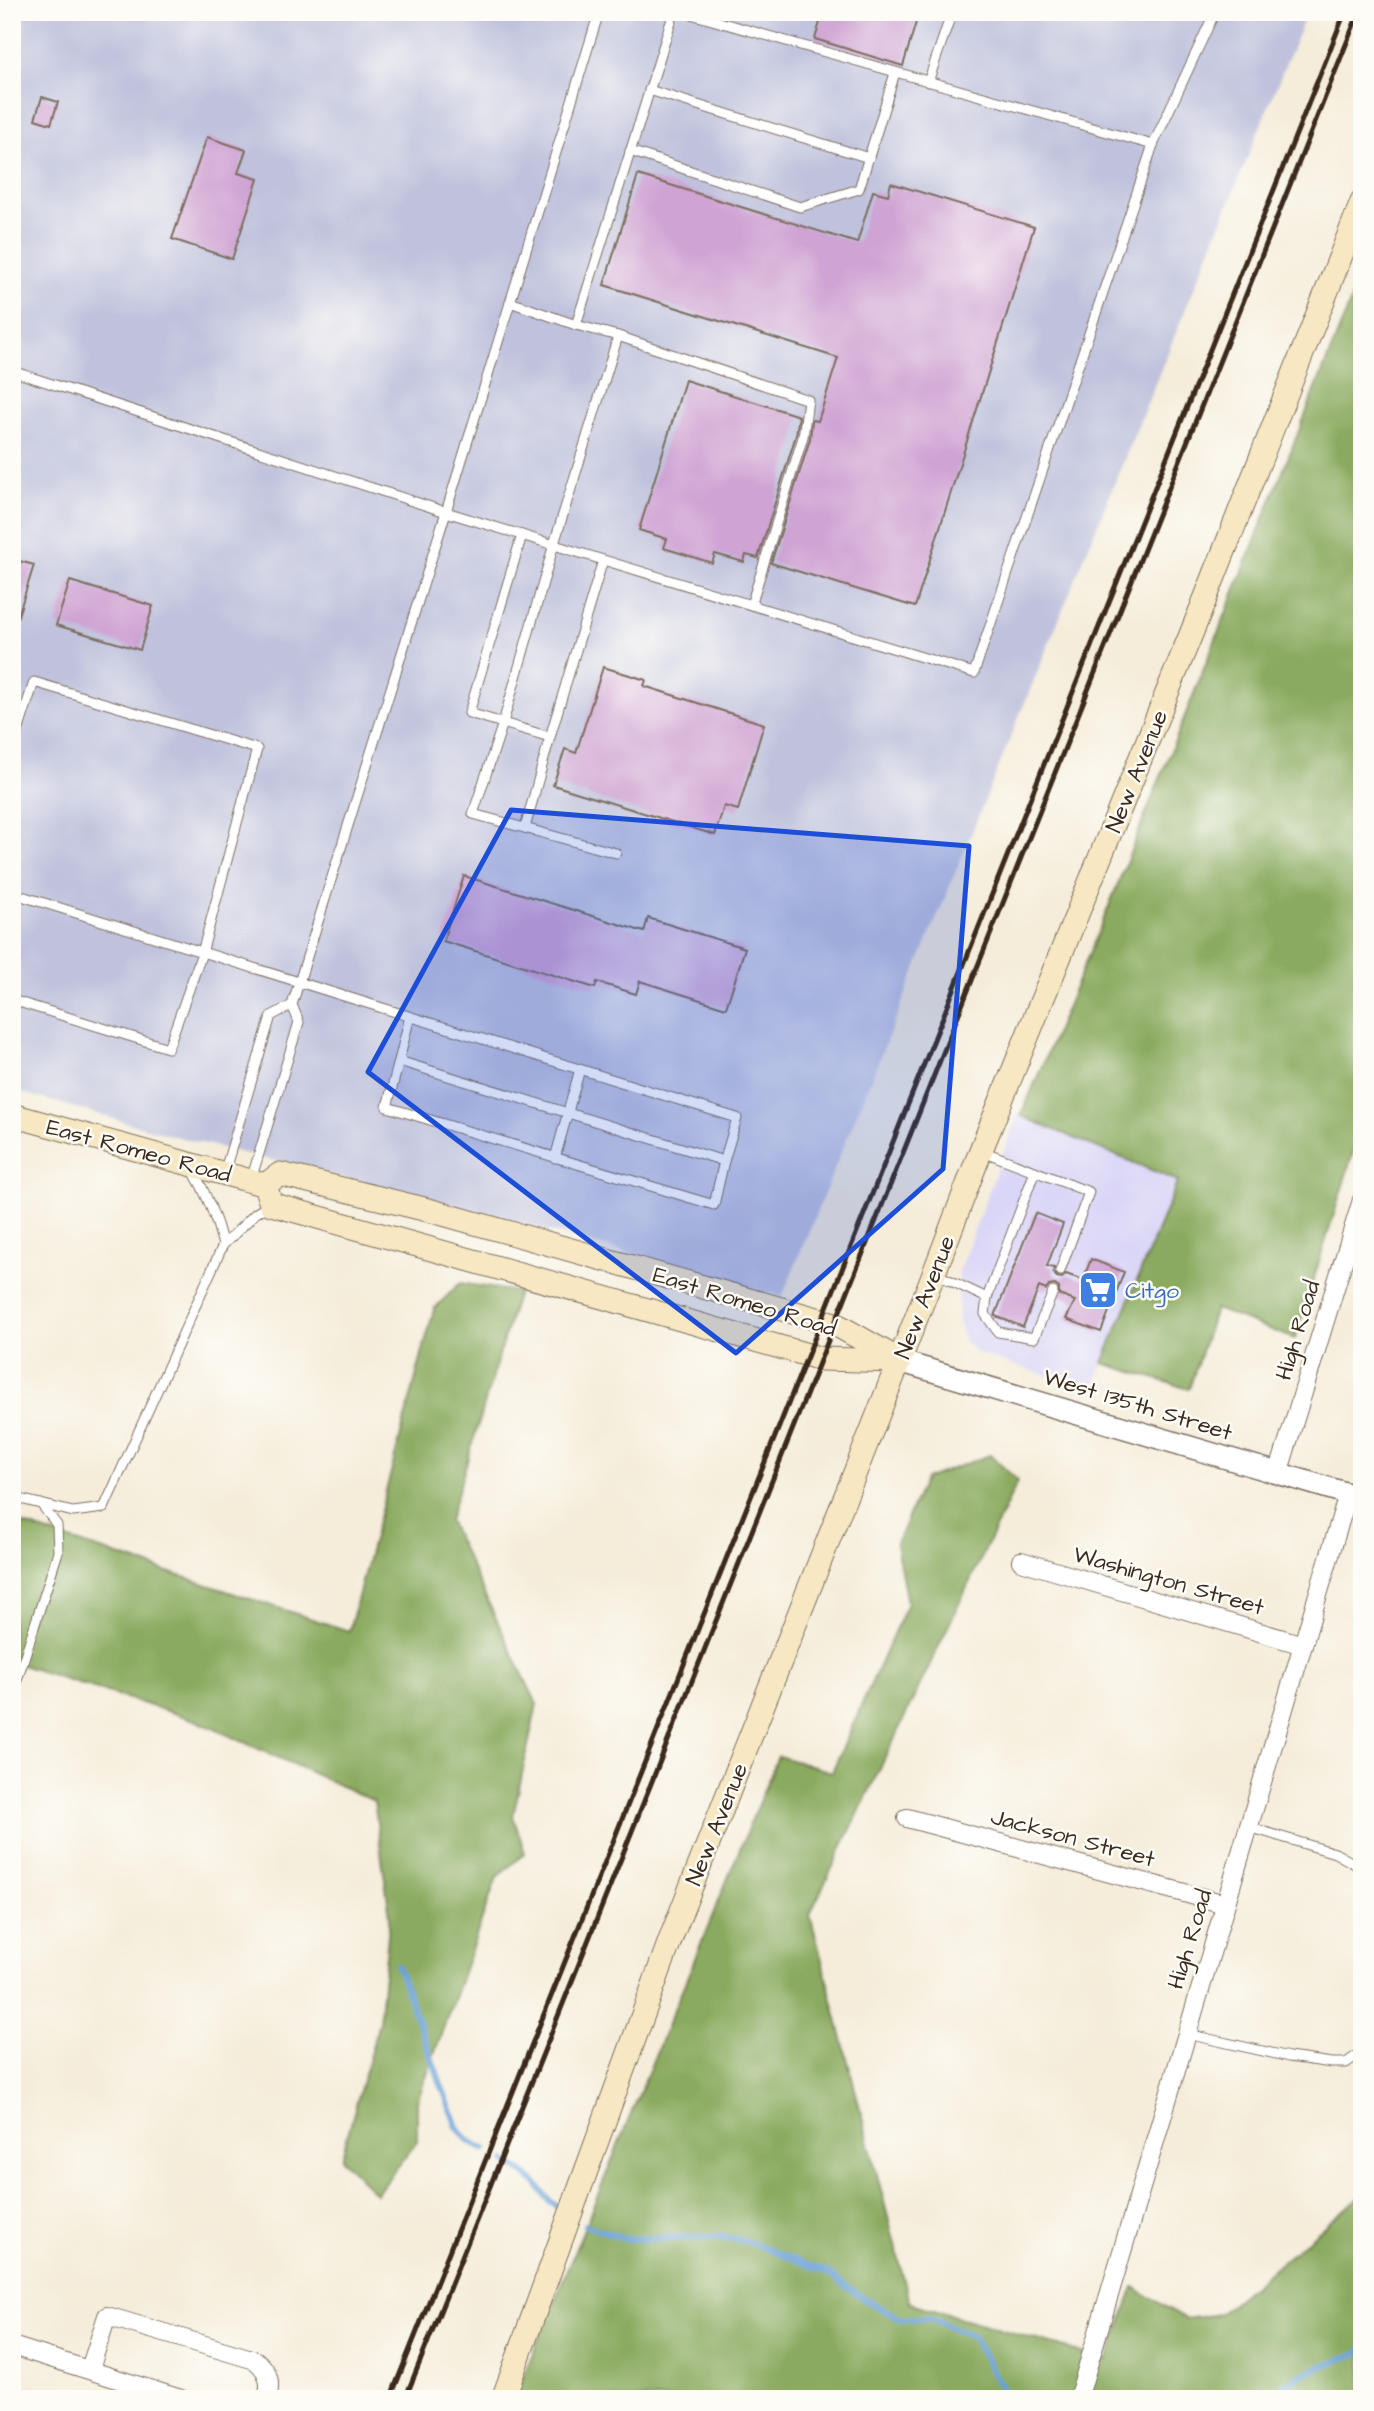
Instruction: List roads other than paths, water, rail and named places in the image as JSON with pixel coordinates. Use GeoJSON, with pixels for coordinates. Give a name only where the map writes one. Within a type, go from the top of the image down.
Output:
{"type":"FeatureCollection","features":[{"type":"Feature","properties":{"kind":"main road","name":"New Avenue"},"geometry":{"type":"LineString","coordinates":[[503,2399],[672,1935],[981,1150],[1195,625],[1362,202]]}},
{"type":"Feature","properties":{"kind":"main road","name":"East Romeo Road"},"geometry":{"type":"LineString","coordinates":[[12,1115],[223,1174],[262,1190],[821,1359],[899,1361]]}},
{"type":"Feature","properties":{"kind":"main road","name":"East Romeo Road"},"geometry":{"type":"LineString","coordinates":[[262,1190],[280,1174],[539,1240],[835,1324],[899,1361]]}},
{"type":"Feature","properties":{"kind":"street","name":"High Road"},"geometry":{"type":"LineString","coordinates":[[1278,1474],[1362,1200]]}},
{"type":"Feature","properties":{"kind":"street","name":"West 135th Street"},"geometry":{"type":"LineString","coordinates":[[899,1361],[1355,1496]]}},
{"type":"Feature","properties":{"kind":"street","name":"High Road"},"geometry":{"type":"LineString","coordinates":[[1077,2399],[1303,1645],[1355,1496]]}},
{"type":"Feature","properties":{"kind":"street","name":"Washington Street"},"geometry":{"type":"LineString","coordinates":[[1021,1562],[1303,1645]]}},
{"type":"Feature","properties":{"kind":"street","name":"Jackson Street"},"geometry":{"type":"LineString","coordinates":[[907,1818],[1226,1904]]}},
{"type":"Feature","properties":{"kind":"street"},"geometry":{"type":"LineString","coordinates":[[90,2369],[107,2316],[255,2360],[268,2375],[270,2385],[266,2399]]}},
{"type":"Feature","properties":{"kind":"street"},"geometry":{"type":"LineString","coordinates":[[12,2346],[181,2399]]}},
{"type":"Feature","properties":{"kind":"lane"},"geometry":{"type":"LineString","coordinates":[[12,1497],[73,1512],[104,1508],[223,1245],[256,1213],[299,1022],[292,1005],[599,12]]}},
{"type":"Feature","properties":{"kind":"lane"},"geometry":{"type":"LineString","coordinates":[[576,325],[674,12]]}},
{"type":"Feature","properties":{"kind":"lane"},"geometry":{"type":"LineString","coordinates":[[684,12],[1153,145]]}},
{"type":"Feature","properties":{"kind":"lane"},"geometry":{"type":"LineString","coordinates":[[928,82],[952,12]]}},
{"type":"Feature","properties":{"kind":"lane"},"geometry":{"type":"LineString","coordinates":[[12,371],[446,512],[974,673],[1153,145],[1215,12]]}},
{"type":"Feature","properties":{"kind":"lane"},"geometry":{"type":"LineString","coordinates":[[630,152],[800,207],[859,189],[895,73]]}},
{"type":"Feature","properties":{"kind":"lane"},"geometry":{"type":"LineString","coordinates":[[649,90],[869,158]]}},
{"type":"Feature","properties":{"kind":"lane"},"geometry":{"type":"LineString","coordinates":[[510,302],[808,400],[803,437],[751,605]]}},
{"type":"Feature","properties":{"kind":"lane"},"geometry":{"type":"LineString","coordinates":[[616,853],[473,814],[503,723],[554,544],[618,336]]}},
{"type":"Feature","properties":{"kind":"lane"},"geometry":{"type":"LineString","coordinates":[[522,535],[470,713],[550,737]]}},
{"type":"Feature","properties":{"kind":"lane"},"geometry":{"type":"LineString","coordinates":[[525,828],[603,560]]}},
{"type":"Feature","properties":{"kind":"lane"},"geometry":{"type":"LineString","coordinates":[[12,750],[34,682],[257,750],[202,953],[169,1048],[12,1000]]}},
{"type":"Feature","properties":{"kind":"lane"},"geometry":{"type":"LineString","coordinates":[[12,893],[299,981],[737,1118],[713,1205],[387,1107],[410,1016]]}},
{"type":"Feature","properties":{"kind":"lane"},"geometry":{"type":"LineString","coordinates":[[223,1174],[271,1016],[292,1005]]}},
{"type":"Feature","properties":{"kind":"lane"},"geometry":{"type":"LineString","coordinates":[[399,1061],[723,1161]]}},
{"type":"Feature","properties":{"kind":"lane"},"geometry":{"type":"LineString","coordinates":[[555,1157],[580,1069]]}},
{"type":"Feature","properties":{"kind":"lane"},"geometry":{"type":"LineString","coordinates":[[981,1150],[1089,1192],[1060,1271]]}},
{"type":"Feature","properties":{"kind":"lane"},"geometry":{"type":"LineString","coordinates":[[188,1164],[216,1216],[223,1245]]}},
{"type":"Feature","properties":{"kind":"lane"},"geometry":{"type":"LineString","coordinates":[[1035,1171],[987,1298],[985,1314],[998,1332],[1034,1338],[1053,1292]]}},
{"type":"Feature","properties":{"kind":"lane"},"geometry":{"type":"LineString","coordinates":[[934,1273],[987,1298]]}},
{"type":"Feature","properties":{"kind":"lane"},"geometry":{"type":"LineString","coordinates":[[12,1696],[58,1552],[57,1525],[40,1504]]}},
{"type":"Feature","properties":{"kind":"lane"},"geometry":{"type":"LineString","coordinates":[[1249,1827],[1335,1853],[1362,1868]]}},
{"type":"Feature","properties":{"kind":"lane"},"geometry":{"type":"LineString","coordinates":[[1187,2034],[1289,2057],[1332,2063],[1346,2063],[1362,2052]]}},
{"type":"Feature","properties":{"kind":"waterway"},"geometry":{"type":"LineString","coordinates":[[397,1965],[457,2127],[469,2141],[485,2149]]}},
{"type":"Feature","properties":{"kind":"waterway"},"geometry":{"type":"LineString","coordinates":[[506,2161],[534,2181],[549,2200],[564,2212]]}},
{"type":"Feature","properties":{"kind":"waterway"},"geometry":{"type":"LineString","coordinates":[[585,2225],[626,2239],[722,2237],[746,2241],[826,2272],[864,2299],[901,2319],[930,2318],[973,2336],[1007,2399]]}},
{"type":"Feature","properties":{"kind":"waterway"},"geometry":{"type":"LineString","coordinates":[[1273,2399],[1300,2375],[1359,2353],[1362,2348]]}},
{"type":"Feature","properties":{"kind":"railway"},"geometry":{"type":"LineString","coordinates":[[390,2399],[1345,12]]}},
{"type":"Feature","properties":{"kind":"railway"},"geometry":{"type":"LineString","coordinates":[[405,2399],[1359,12]]}},
{"type":"Feature","properties":{"kind":"place","name":"Citgo"},"geometry":{"type":"Point","coordinates":[1098,1290]}}]}
